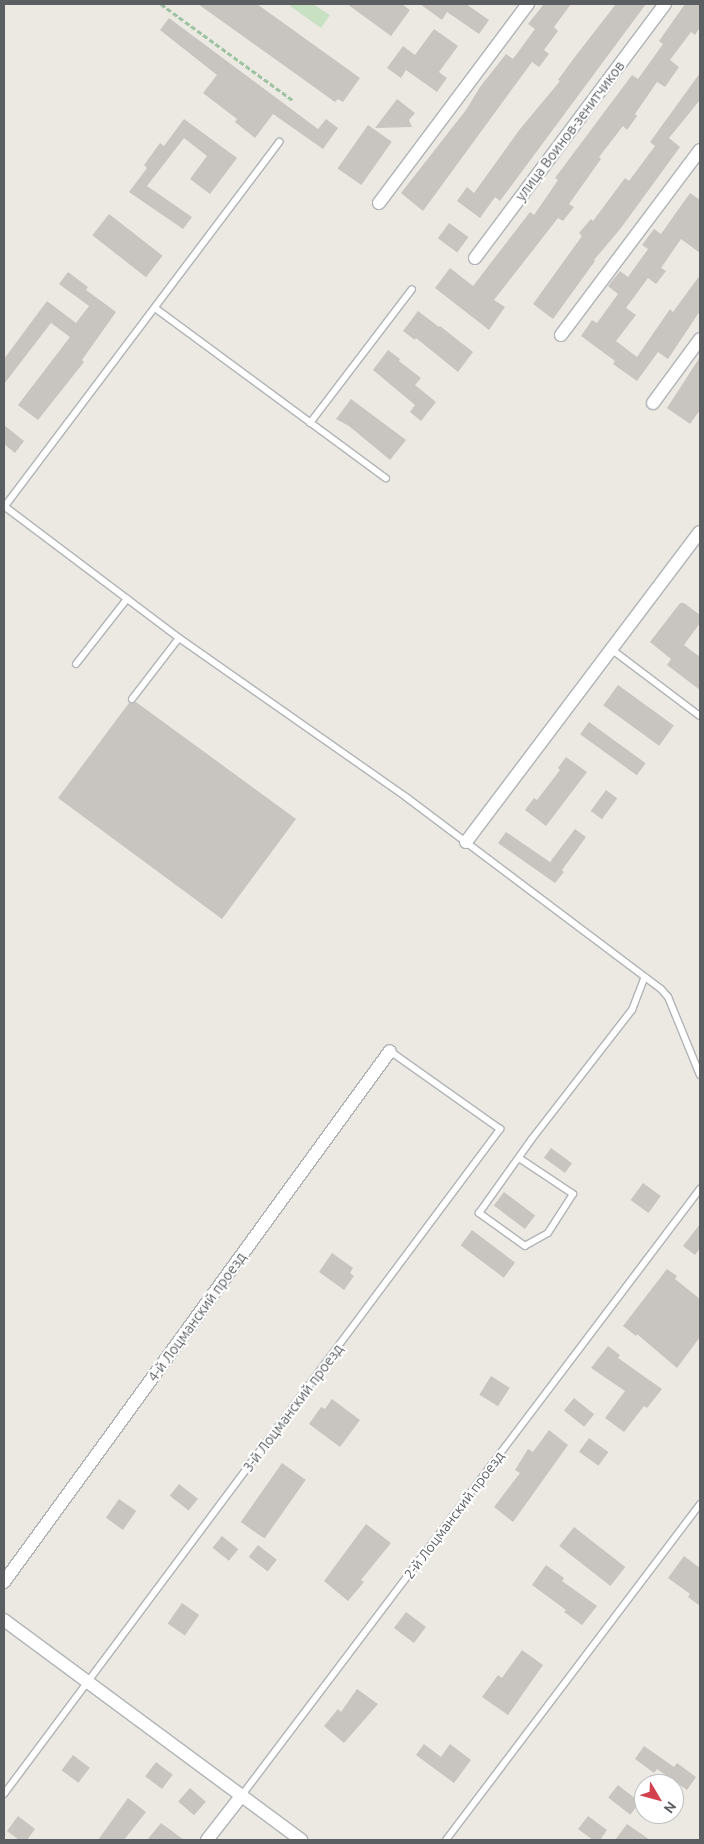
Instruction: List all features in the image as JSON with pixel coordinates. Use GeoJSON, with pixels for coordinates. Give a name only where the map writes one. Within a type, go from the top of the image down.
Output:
{"type":"FeatureCollection","features":[{"type":"Feature","properties":{"kind":"street"},"geometry":{"type":"LineString","coordinates":[[379,203],[528,4]]}},
{"type":"Feature","properties":{"kind":"street","name":"улица Воинов-зенитчиков"},"geometry":{"type":"LineString","coordinates":[[475,258],[665,4]]}},
{"type":"Feature","properties":{"kind":"street"},"geometry":{"type":"LineString","coordinates":[[561,335],[700,150]]}},
{"type":"Feature","properties":{"kind":"street"},"geometry":{"type":"LineString","coordinates":[[653,403],[700,339]]}},
{"type":"Feature","properties":{"kind":"street"},"geometry":{"type":"LineString","coordinates":[[466,842],[700,532]]}},
{"type":"Feature","properties":{"kind":"street","name":"4-й Лоцманский проезд"},"geometry":{"type":"LineString","coordinates":[[4,1582],[390,1051]]}},
{"type":"Feature","properties":{"kind":"street"},"geometry":{"type":"LineString","coordinates":[[4,1620],[87,1684],[301,1840]]}},
{"type":"Feature","properties":{"kind":"street","name":"2-й Лоцманский проезд"},"geometry":{"type":"LineString","coordinates":[[207,1840],[242,1796]]}},
{"type":"Feature","properties":{"kind":"lane"},"geometry":{"type":"LineString","coordinates":[[279,142],[4,506],[179,638],[406,797],[644,978],[661,988],[668,997],[700,1075]]}},
{"type":"Feature","properties":{"kind":"lane"},"geometry":{"type":"LineString","coordinates":[[310,422],[412,289]]}},
{"type":"Feature","properties":{"kind":"lane"},"geometry":{"type":"LineString","coordinates":[[155,308],[386,478]]}},
{"type":"Feature","properties":{"kind":"lane"},"geometry":{"type":"LineString","coordinates":[[76,664],[127,598]]}},
{"type":"Feature","properties":{"kind":"lane"},"geometry":{"type":"LineString","coordinates":[[132,699],[179,638]]}},
{"type":"Feature","properties":{"kind":"lane"},"geometry":{"type":"LineString","coordinates":[[611,649],[700,716]]}},
{"type":"Feature","properties":{"kind":"lane"},"geometry":{"type":"LineString","coordinates":[[519,1158],[573,1194],[548,1233],[525,1246],[479,1213],[519,1158],[632,1010],[644,978]]}},
{"type":"Feature","properties":{"kind":"lane","name":"3-й Лоцманский проезд"},"geometry":{"type":"LineString","coordinates":[[4,1794],[500,1129],[390,1051]]}},
{"type":"Feature","properties":{"kind":"lane","name":"2-й Лоцманский проезд"},"geometry":{"type":"LineString","coordinates":[[242,1796],[700,1189]]}},
{"type":"Feature","properties":{"kind":"lane"},"geometry":{"type":"LineString","coordinates":[[446,1840],[700,1504]]}},
{"type":"Feature","properties":{"kind":"path"},"geometry":{"type":"LineString","coordinates":[[161,4],[294,101]]}},
{"type":"Feature","properties":{"kind":"green space"},"geometry":{"type":"Polygon","coordinates":[[[292,4],[313,4],[330,15],[321,28],[290,6],[292,4]]]}},
{"type":"Feature","properties":{"kind":"building"},"geometry":{"type":"Polygon","coordinates":[[[198,4],[257,4],[360,78],[343,102],[338,99],[335,102],[198,4]]]}},
{"type":"Feature","properties":{"kind":"building"},"geometry":{"type":"Polygon","coordinates":[[[347,4],[402,4],[410,10],[391,36],[347,4]]]}},
{"type":"Feature","properties":{"kind":"building"},"geometry":{"type":"Polygon","coordinates":[[[420,4],[466,4],[489,20],[479,34],[447,12],[442,20],[420,4]]]}},
{"type":"Feature","properties":{"kind":"building"},"geometry":{"type":"Polygon","coordinates":[[[544,4],[571,4],[554,27],[558,31],[544,50],[549,54],[539,67],[532,62],[423,211],[401,193],[466,110],[480,87],[506,54],[513,59],[535,29],[528,24],[544,4]]]}},
{"type":"Feature","properties":{"kind":"building"},"geometry":{"type":"Polygon","coordinates":[[[616,4],[646,4],[500,201],[495,197],[480,218],[457,201],[467,187],[474,193],[520,129],[560,81],[558,80],[616,4]]]}},
{"type":"Feature","properties":{"kind":"building"},"geometry":{"type":"Polygon","coordinates":[[[685,4],[700,4],[700,27],[695,35],[691,32],[670,60],[679,67],[665,87],[657,82],[635,114],[637,116],[627,130],[623,126],[599,157],[601,159],[569,204],[574,207],[563,221],[558,218],[494,300],[505,307],[489,330],[435,288],[450,268],[473,286],[530,212],[534,215],[558,180],[555,178],[632,75],[638,79],[663,44],[659,41],[685,4]]]}},
{"type":"Feature","properties":{"kind":"building"},"geometry":{"type":"Polygon","coordinates":[[[169,18],[318,129],[326,119],[338,128],[323,149],[273,114],[255,138],[235,122],[237,119],[203,93],[217,75],[160,30],[169,18]]]}},
{"type":"Feature","properties":{"kind":"building"},"geometry":{"type":"Polygon","coordinates":[[[434,29],[458,46],[439,72],[447,78],[437,92],[406,70],[401,78],[387,68],[403,46],[415,55],[434,29]]]}},
{"type":"Feature","properties":{"kind":"building"},"geometry":{"type":"Polygon","coordinates":[[[700,73],[700,100],[669,138],[680,147],[621,228],[594,260],[553,319],[533,304],[582,236],[579,233],[591,219],[593,221],[625,178],[629,181],[655,146],[650,142],[700,73]]]}},
{"type":"Feature","properties":{"kind":"building"},"geometry":{"type":"Polygon","coordinates":[[[397,99],[415,113],[409,120],[412,127],[375,128],[397,99]]]}},
{"type":"Feature","properties":{"kind":"building"},"geometry":{"type":"Polygon","coordinates":[[[184,119],[237,158],[210,194],[190,179],[207,156],[184,138],[147,186],[192,217],[183,229],[129,192],[147,168],[144,165],[160,143],[164,146],[184,119]]]}},
{"type":"Feature","properties":{"kind":"building"},"geometry":{"type":"Polygon","coordinates":[[[368,125],[392,142],[361,185],[338,168],[368,125]]]}},
{"type":"Feature","properties":{"kind":"building"},"geometry":{"type":"Polygon","coordinates":[[[690,193],[700,200],[700,253],[681,239],[661,268],[666,271],[656,284],[648,278],[626,308],[636,315],[616,341],[637,357],[670,309],[673,312],[700,275],[700,311],[668,359],[658,352],[637,381],[613,364],[615,361],[581,336],[592,320],[597,323],[618,294],[608,286],[620,271],[628,277],[648,249],[642,245],[654,229],[661,234],[690,193]]]}},
{"type":"Feature","properties":{"kind":"building"},"geometry":{"type":"Polygon","coordinates":[[[109,214],[163,256],[146,277],[92,235],[109,214]]]}},
{"type":"Feature","properties":{"kind":"building"},"geometry":{"type":"Polygon","coordinates":[[[449,223],[468,237],[457,252],[438,238],[449,223]]]}},
{"type":"Feature","properties":{"kind":"building"},"geometry":{"type":"Polygon","coordinates":[[[68,272],[88,287],[86,290],[116,312],[82,360],[84,362],[38,420],[18,405],[70,337],[51,323],[4,384],[4,359],[47,301],[76,323],[89,306],[59,284],[68,272]]]}},
{"type":"Feature","properties":{"kind":"building"},"geometry":{"type":"Polygon","coordinates":[[[418,311],[473,352],[458,372],[416,338],[415,340],[403,331],[418,311]]]}},
{"type":"Feature","properties":{"kind":"building"},"geometry":{"type":"Polygon","coordinates":[[[388,350],[421,378],[415,385],[436,402],[421,421],[410,412],[415,405],[373,370],[388,350]]]}},
{"type":"Feature","properties":{"kind":"building"},"geometry":{"type":"Polygon","coordinates":[[[700,357],[700,410],[690,424],[667,408],[700,357]]]}},
{"type":"Feature","properties":{"kind":"building"},"geometry":{"type":"Polygon","coordinates":[[[351,399],[406,440],[390,460],[349,426],[336,419],[351,399]]]}},
{"type":"Feature","properties":{"kind":"building"},"geometry":{"type":"Polygon","coordinates":[[[4,425],[24,441],[15,453],[4,444],[4,425]]]}},
{"type":"Feature","properties":{"kind":"building"},"geometry":{"type":"Polygon","coordinates":[[[680,603],[684,603],[700,615],[700,623],[684,645],[700,657],[700,690],[667,665],[671,659],[650,642],[680,603]]]}},
{"type":"Feature","properties":{"kind":"building"},"geometry":{"type":"Polygon","coordinates":[[[618,685],[674,726],[659,746],[603,705],[618,685]]]}},
{"type":"Feature","properties":{"kind":"building"},"geometry":{"type":"Polygon","coordinates":[[[136,702],[296,819],[222,919],[58,798],[129,703],[136,702]]]}},
{"type":"Feature","properties":{"kind":"building"},"geometry":{"type":"Polygon","coordinates":[[[589,722],[646,763],[637,775],[580,734],[589,722]]]}},
{"type":"Feature","properties":{"kind":"building"},"geometry":{"type":"Polygon","coordinates":[[[566,757],[587,772],[546,826],[525,810],[534,798],[537,800],[560,770],[558,768],[566,757]]]}},
{"type":"Feature","properties":{"kind":"building"},"geometry":{"type":"Polygon","coordinates":[[[606,790],[617,798],[602,819],[591,811],[606,790]]]}},
{"type":"Feature","properties":{"kind":"building"},"geometry":{"type":"Polygon","coordinates":[[[575,829],[586,837],[555,883],[498,843],[506,832],[550,862],[575,829]]]}},
{"type":"Feature","properties":{"kind":"building"},"geometry":{"type":"Polygon","coordinates":[[[551,1148],[572,1163],[565,1173],[544,1158],[551,1148]]]}},
{"type":"Feature","properties":{"kind":"building"},"geometry":{"type":"Polygon","coordinates":[[[643,1183],[661,1196],[648,1213],[631,1200],[643,1183]]]}},
{"type":"Feature","properties":{"kind":"building"},"geometry":{"type":"Polygon","coordinates":[[[504,1192],[535,1215],[525,1229],[494,1206],[504,1192]]]}},
{"type":"Feature","properties":{"kind":"building"},"geometry":{"type":"Polygon","coordinates":[[[700,1224],[700,1248],[695,1255],[683,1246],[700,1224]]]}},
{"type":"Feature","properties":{"kind":"building"},"geometry":{"type":"Polygon","coordinates":[[[472,1230],[515,1262],[504,1278],[461,1245],[472,1230]]]}},
{"type":"Feature","properties":{"kind":"building"},"geometry":{"type":"Polygon","coordinates":[[[332,1253],[353,1268],[350,1273],[354,1276],[344,1290],[319,1272],[332,1253]]]}},
{"type":"Feature","properties":{"kind":"building"},"geometry":{"type":"Polygon","coordinates":[[[667,1269],[677,1276],[675,1279],[700,1299],[700,1337],[677,1368],[637,1334],[636,1336],[623,1326],[667,1269]]]}},
{"type":"Feature","properties":{"kind":"building"},"geometry":{"type":"Polygon","coordinates":[[[608,1346],[620,1355],[618,1358],[662,1389],[647,1408],[644,1406],[624,1432],[605,1418],[625,1391],[591,1368],[608,1346]]]}},
{"type":"Feature","properties":{"kind":"building"},"geometry":{"type":"Polygon","coordinates":[[[491,1376],[510,1388],[498,1406],[479,1395],[491,1376]]]}},
{"type":"Feature","properties":{"kind":"building"},"geometry":{"type":"Polygon","coordinates":[[[574,1398],[594,1414],[584,1427],[564,1410],[574,1398]]]}},
{"type":"Feature","properties":{"kind":"building"},"geometry":{"type":"Polygon","coordinates":[[[332,1399],[360,1420],[340,1447],[309,1424],[321,1407],[325,1409],[332,1399]]]}},
{"type":"Feature","properties":{"kind":"building"},"geometry":{"type":"Polygon","coordinates":[[[549,1430],[568,1445],[513,1522],[494,1507],[520,1473],[515,1470],[528,1449],[533,1452],[549,1430]]]}},
{"type":"Feature","properties":{"kind":"building"},"geometry":{"type":"Polygon","coordinates":[[[589,1438],[608,1452],[598,1466],[579,1452],[589,1438]]]}},
{"type":"Feature","properties":{"kind":"building"},"geometry":{"type":"Polygon","coordinates":[[[282,1463],[306,1480],[264,1539],[241,1522],[282,1463]]]}},
{"type":"Feature","properties":{"kind":"building"},"geometry":{"type":"Polygon","coordinates":[[[179,1484],[198,1499],[189,1511],[170,1496],[179,1484]]]}},
{"type":"Feature","properties":{"kind":"building"},"geometry":{"type":"Polygon","coordinates":[[[119,1499],[136,1511],[123,1530],[106,1518],[119,1499]]]}},
{"type":"Feature","properties":{"kind":"building"},"geometry":{"type":"Polygon","coordinates":[[[366,1524],[391,1543],[361,1580],[364,1582],[348,1601],[324,1581],[366,1524]]]}},
{"type":"Feature","properties":{"kind":"building"},"geometry":{"type":"Polygon","coordinates":[[[574,1527],[625,1567],[610,1586],[559,1546],[574,1527]]]}},
{"type":"Feature","properties":{"kind":"building"},"geometry":{"type":"Polygon","coordinates":[[[222,1536],[238,1549],[229,1561],[213,1548],[222,1536]]]}},
{"type":"Feature","properties":{"kind":"building"},"geometry":{"type":"Polygon","coordinates":[[[258,1545],[277,1560],[268,1572],[249,1557],[258,1545]]]}},
{"type":"Feature","properties":{"kind":"building"},"geometry":{"type":"Polygon","coordinates":[[[684,1556],[700,1568],[700,1606],[688,1597],[690,1594],[668,1578],[684,1556]]]}},
{"type":"Feature","properties":{"kind":"building"},"geometry":{"type":"Polygon","coordinates":[[[546,1565],[564,1578],[562,1581],[597,1606],[582,1625],[564,1612],[566,1610],[532,1585],[546,1565]]]}},
{"type":"Feature","properties":{"kind":"building"},"geometry":{"type":"Polygon","coordinates":[[[182,1603],[199,1615],[185,1636],[168,1623],[182,1603]]]}},
{"type":"Feature","properties":{"kind":"building"},"geometry":{"type":"Polygon","coordinates":[[[406,1612],[426,1627],[414,1643],[394,1628],[406,1612]]]}},
{"type":"Feature","properties":{"kind":"building"},"geometry":{"type":"Polygon","coordinates":[[[522,1650],[543,1665],[508,1715],[482,1697],[498,1675],[502,1678],[522,1650]]]}},
{"type":"Feature","properties":{"kind":"building"},"geometry":{"type":"Polygon","coordinates":[[[357,1689],[378,1704],[344,1743],[324,1726],[338,1709],[341,1712],[357,1689]]]}},
{"type":"Feature","properties":{"kind":"building"},"geometry":{"type":"Polygon","coordinates":[[[424,1744],[441,1757],[450,1744],[471,1760],[454,1783],[416,1755],[424,1744]]]}},
{"type":"Feature","properties":{"kind":"building"},"geometry":{"type":"Polygon","coordinates":[[[644,1746],[674,1767],[677,1763],[696,1777],[687,1790],[684,1788],[684,1774],[664,1774],[657,1769],[654,1773],[635,1759],[644,1746]]]}},
{"type":"Feature","properties":{"kind":"building"},"geometry":{"type":"Polygon","coordinates":[[[73,1755],[90,1768],[78,1783],[62,1770],[73,1755]]]}},
{"type":"Feature","properties":{"kind":"building"},"geometry":{"type":"Polygon","coordinates":[[[156,1762],[173,1775],[162,1789],[145,1776],[156,1762]]]}},
{"type":"Feature","properties":{"kind":"building"},"geometry":{"type":"Polygon","coordinates":[[[618,1785],[634,1798],[634,1810],[630,1815],[608,1798],[618,1785]]]}},
{"type":"Feature","properties":{"kind":"building"},"geometry":{"type":"Polygon","coordinates":[[[190,1788],[206,1802],[194,1815],[178,1802],[190,1788]]]}},
{"type":"Feature","properties":{"kind":"building"},"geometry":{"type":"Polygon","coordinates":[[[128,1798],[146,1812],[124,1840],[98,1840],[128,1798]]]}},
{"type":"Feature","properties":{"kind":"building"},"geometry":{"type":"Polygon","coordinates":[[[18,1816],[35,1829],[27,1840],[19,1840],[7,1831],[18,1816]]]}},
{"type":"Feature","properties":{"kind":"building"},"geometry":{"type":"Polygon","coordinates":[[[588,1816],[607,1830],[600,1840],[593,1840],[578,1829],[588,1816]]]}},
{"type":"Feature","properties":{"kind":"building"},"geometry":{"type":"Polygon","coordinates":[[[161,1823],[184,1840],[147,1840],[161,1823]]]}},
{"type":"Feature","properties":{"kind":"building"},"geometry":{"type":"Polygon","coordinates":[[[627,1824],[650,1840],[615,1840],[627,1824]]]}}]}
